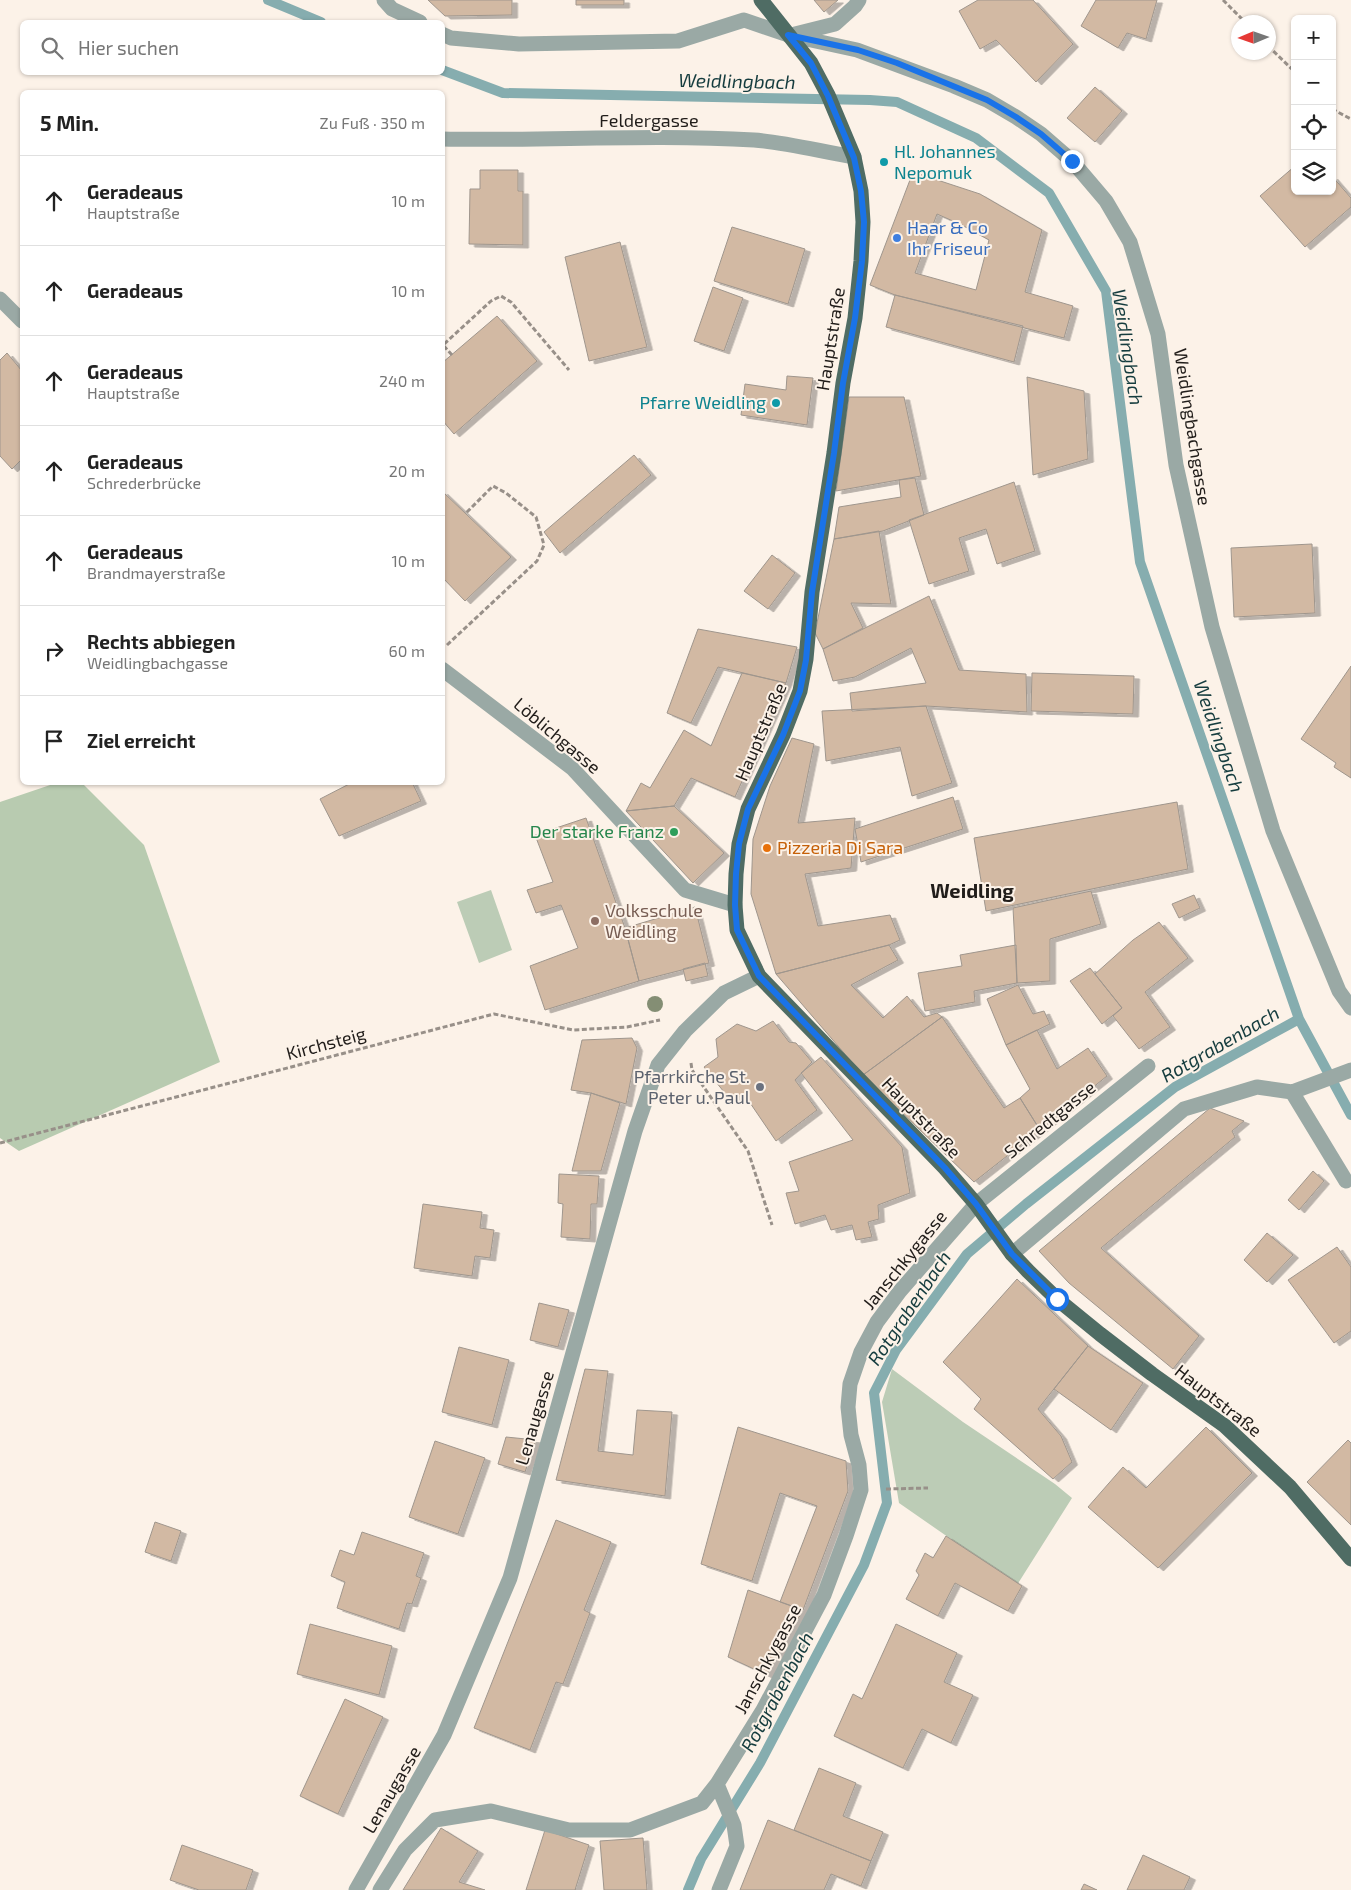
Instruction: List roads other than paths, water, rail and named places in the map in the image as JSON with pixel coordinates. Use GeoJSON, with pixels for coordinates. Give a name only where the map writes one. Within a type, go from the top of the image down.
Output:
{"type":"FeatureCollection","features":[{"type":"Feature","properties":{"kind":"main road","name":"Hauptstraße"},"geometry":{"type":"LineString","coordinates":[[761,0],[811,63],[848,141],[854,158],[861,191],[864,222],[862,261],[855,318],[843,383],[812,592],[806,660],[800,691],[783,735],[748,809],[739,844],[735,905],[737,930],[759,976],[945,1168],[980,1210],[1009,1250],[1057,1299],[1152,1374],[1238,1437],[1290,1487],[1351,1559]]}},
{"type":"Feature","properties":{"kind":"street"},"geometry":{"type":"LineString","coordinates":[[384,0],[392,9],[416,20]]}},
{"type":"Feature","properties":{"kind":"street"},"geometry":{"type":"LineString","coordinates":[[445,35],[451,38],[519,44],[678,41],[744,20],[788,35],[835,24],[859,0]]}},
{"type":"Feature","properties":{"kind":"street","name":"Weidlingbachgasse"},"geometry":{"type":"LineString","coordinates":[[788,35],[858,50],[897,63],[987,100],[1016,117],[1041,134],[1072,161],[1106,202],[1130,242],[1158,334],[1176,465],[1212,627],[1273,831],[1339,991],[1351,1008]]}},
{"type":"Feature","properties":{"kind":"street","name":"Feldergasse"},"geometry":{"type":"LineString","coordinates":[[445,139],[683,138],[756,140],[854,158]]}},
{"type":"Feature","properties":{"kind":"street"},"geometry":{"type":"LineString","coordinates":[[0,299],[20,319]]}},
{"type":"Feature","properties":{"kind":"street","name":"Löblichgasse"},"geometry":{"type":"LineString","coordinates":[[445,671],[572,768],[685,890],[735,905]]}},
{"type":"Feature","properties":{"kind":"street","name":"Lenaugasse"},"geometry":{"type":"LineString","coordinates":[[356,1890],[444,1735],[510,1578],[635,1131],[658,1065],[685,1031],[724,993],[759,976]]}},
{"type":"Feature","properties":{"kind":"street","name":"Schredtgasse"},"geometry":{"type":"LineString","coordinates":[[980,1210],[1148,1066]]}},
{"type":"Feature","properties":{"kind":"street"},"geometry":{"type":"LineString","coordinates":[[1009,1250],[1184,1109],[1257,1087],[1292,1092],[1351,1070]]}},
{"type":"Feature","properties":{"kind":"street"},"geometry":{"type":"LineString","coordinates":[[1292,1092],[1346,1181]]}},
{"type":"Feature","properties":{"kind":"street","name":"Janschkygasse"},"geometry":{"type":"LineString","coordinates":[[380,1890],[405,1850],[435,1820],[491,1811],[569,1830],[630,1830],[702,1803],[717,1784],[763,1710],[824,1595],[846,1536],[861,1490],[859,1465],[851,1435],[848,1407],[850,1384],[861,1352],[877,1322],[900,1291],[980,1210]]}},
{"type":"Feature","properties":{"kind":"street"},"geometry":{"type":"LineString","coordinates":[[717,1784],[734,1825],[737,1846],[719,1890]]}},
{"type":"Feature","properties":{"kind":"waterway","name":"Weidlingbach"},"geometry":{"type":"LineString","coordinates":[[268,0],[316,20]]}},
{"type":"Feature","properties":{"kind":"waterway","name":"Weidlingbach"},"geometry":{"type":"LineString","coordinates":[[445,71],[503,93],[897,102],[976,138],[1049,193],[1106,291],[1140,562],[1299,1019],[1351,1115]]}},
{"type":"Feature","properties":{"kind":"waterway","name":"Rotgrabenbach"},"geometry":{"type":"LineString","coordinates":[[688,1890],[701,1859],[760,1763],[864,1565],[887,1503],[874,1393],[896,1350],[967,1254],[1026,1204],[1175,1087],[1299,1019]]}},
{"type":"Feature","properties":{"kind":"place","name":"Hl. Johannes Nepomuk"},"geometry":{"type":"Point","coordinates":[884,162]}},
{"type":"Feature","properties":{"kind":"place","name":"Haar & Co Ihr Friseur"},"geometry":{"type":"Point","coordinates":[897,238]}},
{"type":"Feature","properties":{"kind":"place","name":"Pfarre Weidling"},"geometry":{"type":"Point","coordinates":[776,403]}},
{"type":"Feature","properties":{"kind":"place","name":"Der starke Franz"},"geometry":{"type":"Point","coordinates":[674,832]}},
{"type":"Feature","properties":{"kind":"place","name":"Pizzeria Di Sara"},"geometry":{"type":"Point","coordinates":[767,848]}},
{"type":"Feature","properties":{"kind":"place","name":"Volksschule Weidling"},"geometry":{"type":"Point","coordinates":[595,921]}},
{"type":"Feature","properties":{"kind":"place","name":"Pfarrkirche St. Peter u. Paul"},"geometry":{"type":"Point","coordinates":[760,1087]}},
{"type":"Feature","properties":{"kind":"district","name":"Weidling"},"geometry":{"type":"Point","coordinates":[972,891]}}]}
